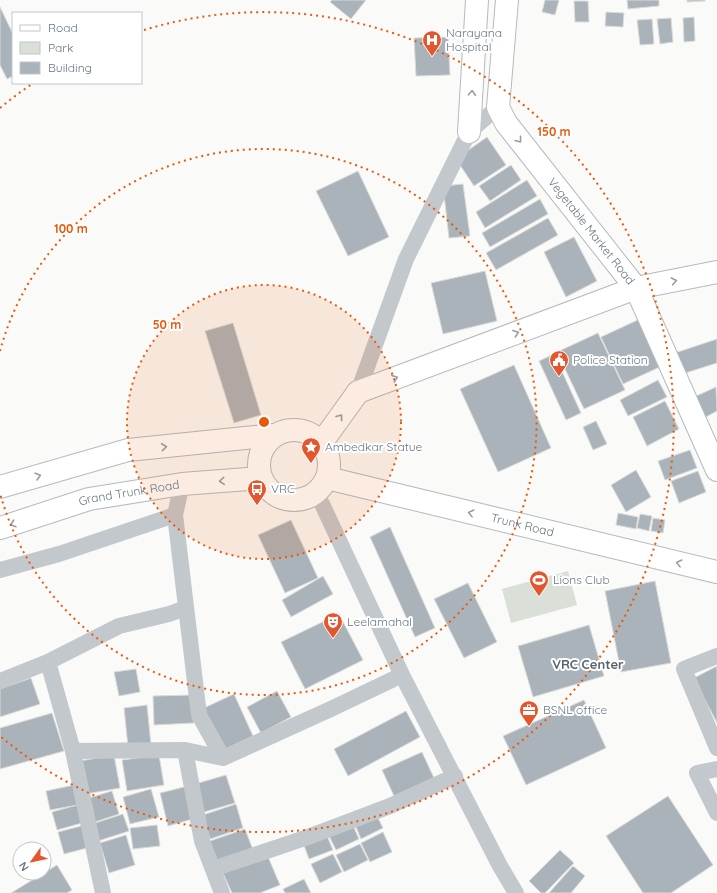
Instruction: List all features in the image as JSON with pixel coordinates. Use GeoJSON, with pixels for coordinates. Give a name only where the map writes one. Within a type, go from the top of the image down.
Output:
{"type":"FeatureCollection","features":[{"type":"Feature","properties":{"kind":"main road"},"geometry":{"type":"LineString","coordinates":[[469,132],[477,0]]}},
{"type":"Feature","properties":{"kind":"main road"},"geometry":{"type":"LineString","coordinates":[[498,107],[507,0]]}},
{"type":"Feature","properties":{"kind":"main road","name":"Vegetable Market Road"},"geometry":{"type":"LineString","coordinates":[[498,107],[506,123],[636,288],[717,272]]}},
{"type":"Feature","properties":{"kind":"main road"},"geometry":{"type":"LineString","coordinates":[[322,442],[358,392],[636,288],[717,470]]}},
{"type":"Feature","properties":{"kind":"main road"},"geometry":{"type":"LineString","coordinates":[[0,487],[128,450],[274,435],[288,429],[305,430],[314,435],[322,442],[328,453],[330,466],[321,486],[300,500],[284,499],[270,491],[261,478],[258,463],[263,447],[274,435]]}},
{"type":"Feature","properties":{"kind":"main road","name":"Grand Trunk Road"},"geometry":{"type":"LineString","coordinates":[[0,528],[88,499],[182,484],[261,478]]}},
{"type":"Feature","properties":{"kind":"main road","name":"Trunk Road"},"geometry":{"type":"LineString","coordinates":[[321,486],[717,572]]}},
{"type":"Feature","properties":{"kind":"street"},"geometry":{"type":"LineString","coordinates":[[358,392],[406,259],[469,132],[498,107]]}},
{"type":"Feature","properties":{"kind":"street"},"geometry":{"type":"LineString","coordinates":[[182,484],[175,515],[199,715],[223,758]]}},
{"type":"Feature","properties":{"kind":"street"},"geometry":{"type":"LineString","coordinates":[[321,486],[322,504],[402,675],[500,866],[516,893]]}},
{"type":"Feature","properties":{"kind":"street"},"geometry":{"type":"LineString","coordinates":[[0,570],[59,554],[175,515]]}},
{"type":"Feature","properties":{"kind":"street"},"geometry":{"type":"LineString","coordinates":[[0,681],[48,662],[119,626],[169,614],[186,608]]}},
{"type":"Feature","properties":{"kind":"street"},"geometry":{"type":"LineString","coordinates":[[717,656],[684,668],[717,748]]}},
{"type":"Feature","properties":{"kind":"street"},"geometry":{"type":"LineString","coordinates":[[48,662],[73,751],[103,893]]}},
{"type":"Feature","properties":{"kind":"street"},"geometry":{"type":"LineString","coordinates":[[73,751],[185,750],[223,758],[402,675]]}},
{"type":"Feature","properties":{"kind":"street"},"geometry":{"type":"LineString","coordinates":[[185,750],[202,841],[222,893]]}},
{"type":"Feature","properties":{"kind":"street"},"geometry":{"type":"LineString","coordinates":[[717,769],[697,773],[717,814]]}},
{"type":"Feature","properties":{"kind":"street"},"geometry":{"type":"LineString","coordinates":[[213,869],[308,837],[390,806],[455,776]]}},
{"type":"Feature","properties":{"kind":"green space","name":"Lions Club"},"geometry":{"type":"Polygon","coordinates":[[[568,571],[577,605],[511,623],[502,589],[568,571]]]}},
{"type":"Feature","properties":{"kind":"building"},"geometry":{"type":"Polygon","coordinates":[[[332,0],[366,0],[351,19],[330,2],[332,0]]]}},
{"type":"Feature","properties":{"kind":"building"},"geometry":{"type":"Polygon","coordinates":[[[545,0],[559,0],[555,15],[542,12],[545,0]]]}},
{"type":"Feature","properties":{"kind":"building"},"geometry":{"type":"Polygon","coordinates":[[[627,0],[659,0],[659,6],[628,9],[627,0]]]}},
{"type":"Feature","properties":{"kind":"building"},"geometry":{"type":"Polygon","coordinates":[[[687,0],[705,0],[705,1],[687,2],[687,0]]]}},
{"type":"Feature","properties":{"kind":"building"},"geometry":{"type":"Polygon","coordinates":[[[574,1],[588,1],[589,22],[575,22],[574,1]]]}},
{"type":"Feature","properties":{"kind":"building"},"geometry":{"type":"Polygon","coordinates":[[[0,7],[12,32],[12,76],[7,79],[0,65],[0,7]]]}},
{"type":"Feature","properties":{"kind":"building"},"geometry":{"type":"Polygon","coordinates":[[[606,12],[624,13],[623,27],[605,26],[606,12]]]}},
{"type":"Feature","properties":{"kind":"building"},"geometry":{"type":"Polygon","coordinates":[[[694,17],[695,41],[684,42],[683,18],[694,17]]]}},
{"type":"Feature","properties":{"kind":"building"},"geometry":{"type":"Polygon","coordinates":[[[671,18],[673,42],[660,44],[657,19],[671,18]]]}},
{"type":"Feature","properties":{"kind":"building"},"geometry":{"type":"Polygon","coordinates":[[[652,19],[654,44],[640,45],[637,20],[652,19]]]}},
{"type":"Feature","properties":{"kind":"building"},"geometry":{"type":"Polygon","coordinates":[[[448,37],[450,75],[416,76],[414,38],[448,37]]]}},
{"type":"Feature","properties":{"kind":"building"},"geometry":{"type":"Polygon","coordinates":[[[487,137],[506,165],[474,186],[456,159],[487,137]]]}},
{"type":"Feature","properties":{"kind":"building"},"geometry":{"type":"Polygon","coordinates":[[[511,165],[521,180],[490,201],[479,186],[511,165]]]}},
{"type":"Feature","properties":{"kind":"building"},"geometry":{"type":"Polygon","coordinates":[[[358,171],[389,237],[348,256],[316,191],[358,171]]]}},
{"type":"Feature","properties":{"kind":"building"},"geometry":{"type":"Polygon","coordinates":[[[527,180],[537,196],[485,228],[476,212],[527,180]]]}},
{"type":"Feature","properties":{"kind":"building"},"geometry":{"type":"Polygon","coordinates":[[[463,184],[470,236],[449,238],[443,186],[463,184]]]}},
{"type":"Feature","properties":{"kind":"building"},"geometry":{"type":"Polygon","coordinates":[[[540,199],[548,214],[490,247],[482,233],[540,199]]]}},
{"type":"Feature","properties":{"kind":"building"},"geometry":{"type":"Polygon","coordinates":[[[548,218],[558,235],[496,270],[486,253],[548,218]]]}},
{"type":"Feature","properties":{"kind":"building"},"geometry":{"type":"Polygon","coordinates":[[[574,237],[597,281],[566,297],[544,252],[574,237]]]}},
{"type":"Feature","properties":{"kind":"building"},"geometry":{"type":"Polygon","coordinates":[[[485,271],[497,321],[443,334],[431,283],[485,271]]]}},
{"type":"Feature","properties":{"kind":"building"},"geometry":{"type":"Polygon","coordinates":[[[642,318],[664,365],[623,384],[601,337],[642,318]]]}},
{"type":"Feature","properties":{"kind":"building"},"geometry":{"type":"Polygon","coordinates":[[[233,323],[261,415],[234,423],[205,331],[233,323]]]}},
{"type":"Feature","properties":{"kind":"building"},"geometry":{"type":"Polygon","coordinates":[[[598,333],[625,390],[584,409],[557,352],[598,333]]]}},
{"type":"Feature","properties":{"kind":"building"},"geometry":{"type":"Polygon","coordinates":[[[717,339],[717,363],[682,374],[675,353],[717,339]]]}},
{"type":"Feature","properties":{"kind":"building"},"geometry":{"type":"Polygon","coordinates":[[[554,354],[581,413],[566,420],[539,361],[554,354]]]}},
{"type":"Feature","properties":{"kind":"building"},"geometry":{"type":"Polygon","coordinates":[[[514,365],[551,448],[498,472],[460,389],[514,365]]]}},
{"type":"Feature","properties":{"kind":"building"},"geometry":{"type":"Polygon","coordinates":[[[658,380],[667,397],[628,416],[620,400],[658,380]]]}},
{"type":"Feature","properties":{"kind":"building"},"geometry":{"type":"Polygon","coordinates":[[[716,387],[717,411],[702,419],[692,398],[716,387]]]}},
{"type":"Feature","properties":{"kind":"building"},"geometry":{"type":"Polygon","coordinates":[[[665,401],[679,429],[647,446],[633,417],[665,401]]]}},
{"type":"Feature","properties":{"kind":"building"},"geometry":{"type":"Polygon","coordinates":[[[596,421],[607,444],[593,450],[583,427],[596,421]]]}},
{"type":"Feature","properties":{"kind":"building"},"geometry":{"type":"Polygon","coordinates":[[[690,450],[697,468],[665,480],[658,461],[690,450]]]}},
{"type":"Feature","properties":{"kind":"building"},"geometry":{"type":"Polygon","coordinates":[[[636,470],[651,497],[626,512],[611,485],[636,470]]]}},
{"type":"Feature","properties":{"kind":"building"},"geometry":{"type":"Polygon","coordinates":[[[698,471],[706,492],[679,503],[671,481],[698,471]]]}},
{"type":"Feature","properties":{"kind":"building"},"geometry":{"type":"Polygon","coordinates":[[[618,513],[638,517],[636,529],[616,525],[618,513]]]}},
{"type":"Feature","properties":{"kind":"building"},"geometry":{"type":"Polygon","coordinates":[[[640,514],[652,516],[649,531],[637,528],[640,514]]]}},
{"type":"Feature","properties":{"kind":"building"},"geometry":{"type":"Polygon","coordinates":[[[653,518],[665,520],[663,533],[651,531],[653,518]]]}},
{"type":"Feature","properties":{"kind":"building"},"geometry":{"type":"Polygon","coordinates":[[[291,520],[318,578],[285,593],[258,535],[291,520]]]}},
{"type":"Feature","properties":{"kind":"building"},"geometry":{"type":"Polygon","coordinates":[[[390,527],[435,628],[415,637],[370,537],[390,527]]]}},
{"type":"Feature","properties":{"kind":"building"},"geometry":{"type":"Polygon","coordinates":[[[323,576],[333,594],[291,617],[282,600],[323,576]]]}},
{"type":"Feature","properties":{"kind":"building"},"geometry":{"type":"Polygon","coordinates":[[[655,581],[671,663],[621,672],[605,591],[655,581]]]}},
{"type":"Feature","properties":{"kind":"building"},"geometry":{"type":"Polygon","coordinates":[[[468,583],[497,642],[464,658],[434,599],[468,583]]]}},
{"type":"Feature","properties":{"kind":"building"},"geometry":{"type":"Polygon","coordinates":[[[339,614],[363,660],[305,689],[281,642],[339,614]]]}},
{"type":"Feature","properties":{"kind":"building"},"geometry":{"type":"Polygon","coordinates":[[[589,625],[604,676],[533,697],[518,646],[589,625]]]}},
{"type":"Feature","properties":{"kind":"building"},"geometry":{"type":"Polygon","coordinates":[[[717,666],[717,723],[694,678],[717,666]]]}},
{"type":"Feature","properties":{"kind":"building"},"geometry":{"type":"Polygon","coordinates":[[[136,669],[140,692],[119,696],[114,672],[136,669]]]}},
{"type":"Feature","properties":{"kind":"building"},"geometry":{"type":"Polygon","coordinates":[[[31,678],[40,704],[0,717],[0,689],[31,678]]]}},
{"type":"Feature","properties":{"kind":"building"},"geometry":{"type":"Polygon","coordinates":[[[277,691],[291,717],[261,733],[247,707],[277,691]]]}},
{"type":"Feature","properties":{"kind":"building"},"geometry":{"type":"Polygon","coordinates":[[[234,694],[253,736],[223,750],[204,708],[234,694]]]}},
{"type":"Feature","properties":{"kind":"building"},"geometry":{"type":"Polygon","coordinates":[[[193,695],[194,723],[154,725],[153,696],[193,695]]]}},
{"type":"Feature","properties":{"kind":"building"},"geometry":{"type":"Polygon","coordinates":[[[584,700],[606,748],[526,785],[503,736],[584,700]]]}},
{"type":"Feature","properties":{"kind":"building"},"geometry":{"type":"Polygon","coordinates":[[[147,705],[151,745],[128,747],[124,708],[147,705]]]}},
{"type":"Feature","properties":{"kind":"building"},"geometry":{"type":"Polygon","coordinates":[[[406,711],[420,737],[348,776],[334,749],[406,711]]]}},
{"type":"Feature","properties":{"kind":"building"},"geometry":{"type":"Polygon","coordinates":[[[52,713],[64,751],[0,769],[0,728],[52,713]]]}},
{"type":"Feature","properties":{"kind":"building"},"geometry":{"type":"Polygon","coordinates":[[[422,752],[434,778],[394,796],[382,770],[422,752]]]}},
{"type":"Feature","properties":{"kind":"building"},"geometry":{"type":"Polygon","coordinates":[[[114,755],[120,788],[86,794],[80,761],[114,755]]]}},
{"type":"Feature","properties":{"kind":"building"},"geometry":{"type":"Polygon","coordinates":[[[159,755],[164,785],[127,791],[122,760],[159,755]]]}},
{"type":"Feature","properties":{"kind":"building"},"geometry":{"type":"Polygon","coordinates":[[[226,775],[235,803],[204,812],[195,784],[226,775]]]}},
{"type":"Feature","properties":{"kind":"building"},"geometry":{"type":"Polygon","coordinates":[[[74,785],[78,805],[50,810],[46,791],[74,785]]]}},
{"type":"Feature","properties":{"kind":"building"},"geometry":{"type":"Polygon","coordinates":[[[188,786],[196,818],[168,826],[160,793],[188,786]]]}},
{"type":"Feature","properties":{"kind":"building"},"geometry":{"type":"Polygon","coordinates":[[[151,789],[159,817],[130,824],[123,797],[151,789]]]}},
{"type":"Feature","properties":{"kind":"building"},"geometry":{"type":"Polygon","coordinates":[[[112,791],[119,814],[92,823],[85,799],[112,791]]]}},
{"type":"Feature","properties":{"kind":"building"},"geometry":{"type":"Polygon","coordinates":[[[668,796],[713,865],[671,893],[643,893],[606,836],[668,796]]]}},
{"type":"Feature","properties":{"kind":"building"},"geometry":{"type":"Polygon","coordinates":[[[236,804],[243,828],[210,839],[203,815],[236,804]]]}},
{"type":"Feature","properties":{"kind":"building"},"geometry":{"type":"Polygon","coordinates":[[[77,805],[82,823],[57,830],[52,812],[77,805]]]}},
{"type":"Feature","properties":{"kind":"building"},"geometry":{"type":"Polygon","coordinates":[[[375,812],[383,828],[361,839],[354,822],[375,812]]]}},
{"type":"Feature","properties":{"kind":"building"},"geometry":{"type":"Polygon","coordinates":[[[123,814],[129,831],[98,841],[92,824],[123,814]]]}},
{"type":"Feature","properties":{"kind":"building"},"geometry":{"type":"Polygon","coordinates":[[[351,821],[359,839],[336,850],[327,832],[351,821]]]}},
{"type":"Feature","properties":{"kind":"building"},"geometry":{"type":"Polygon","coordinates":[[[85,825],[91,847],[64,854],[58,832],[85,825]]]}},
{"type":"Feature","properties":{"kind":"building"},"geometry":{"type":"Polygon","coordinates":[[[157,825],[160,846],[133,849],[130,828],[157,825]]]}},
{"type":"Feature","properties":{"kind":"building"},"geometry":{"type":"Polygon","coordinates":[[[245,829],[253,850],[218,863],[210,841],[245,829]]]}},
{"type":"Feature","properties":{"kind":"building"},"geometry":{"type":"Polygon","coordinates":[[[325,831],[333,850],[309,859],[302,840],[325,831]]]}},
{"type":"Feature","properties":{"kind":"building"},"geometry":{"type":"Polygon","coordinates":[[[383,832],[392,852],[370,862],[361,843],[383,832]]]}},
{"type":"Feature","properties":{"kind":"building"},"geometry":{"type":"Polygon","coordinates":[[[126,835],[135,865],[109,873],[100,843],[126,835]]]}},
{"type":"Feature","properties":{"kind":"building"},"geometry":{"type":"Polygon","coordinates":[[[360,844],[368,860],[344,872],[336,855],[360,844]]]}},
{"type":"Feature","properties":{"kind":"building"},"geometry":{"type":"Polygon","coordinates":[[[560,850],[574,863],[545,893],[541,893],[529,881],[560,850]]]}},
{"type":"Feature","properties":{"kind":"building"},"geometry":{"type":"Polygon","coordinates":[[[266,852],[280,885],[260,893],[232,893],[222,871],[266,852]]]}},
{"type":"Feature","properties":{"kind":"building"},"geometry":{"type":"Polygon","coordinates":[[[333,854],[342,872],[320,883],[311,864],[333,854]]]}},
{"type":"Feature","properties":{"kind":"building"},"geometry":{"type":"Polygon","coordinates":[[[57,865],[72,890],[67,893],[11,893],[31,881],[52,881],[52,868],[57,865]]]}},
{"type":"Feature","properties":{"kind":"building"},"geometry":{"type":"Polygon","coordinates":[[[573,866],[585,876],[571,893],[549,893],[573,866]]]}},
{"type":"Feature","properties":{"kind":"building"},"geometry":{"type":"Polygon","coordinates":[[[304,879],[311,893],[285,893],[283,889],[304,879]]]}},
{"type":"Feature","properties":{"kind":"place","name":"Narayana Hospital"},"geometry":{"type":"Point","coordinates":[432,57]}},
{"type":"Feature","properties":{"kind":"place","name":"Police Station"},"geometry":{"type":"Point","coordinates":[559,377]}},
{"type":"Feature","properties":{"kind":"place","name":"Ambedkar Statue"},"geometry":{"type":"Point","coordinates":[311,464]}},
{"type":"Feature","properties":{"kind":"place","name":"VRC"},"geometry":{"type":"Point","coordinates":[257,506]}},
{"type":"Feature","properties":{"kind":"place","name":"Lions Club"},"geometry":{"type":"Point","coordinates":[539,597]}},
{"type":"Feature","properties":{"kind":"place","name":"Leelamahal"},"geometry":{"type":"Point","coordinates":[333,639]}},
{"type":"Feature","properties":{"kind":"place","name":"BSNL office"},"geometry":{"type":"Point","coordinates":[529,727]}},
{"type":"Feature","properties":{"kind":"district","name":"VRC Center"},"geometry":{"type":"Point","coordinates":[588,664]}}]}
